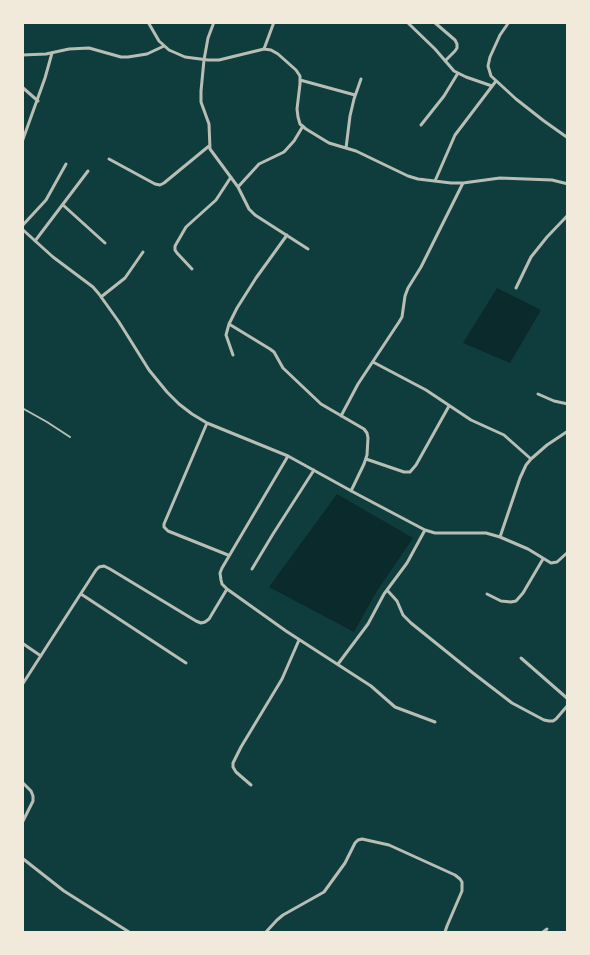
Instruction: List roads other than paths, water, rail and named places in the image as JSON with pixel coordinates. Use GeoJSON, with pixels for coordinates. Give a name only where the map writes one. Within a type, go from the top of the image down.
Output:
{"type":"FeatureCollection","features":[{"type":"Feature","properties":{"kind":"street"},"geometry":{"type":"LineString","coordinates":[[148,22],[159,40],[168,50],[185,57],[219,60],[264,50],[271,50],[278,54],[300,76],[297,109],[300,124],[314,135],[356,151],[408,176],[418,179],[464,183],[500,178],[552,180],[568,184]]}},
{"type":"Feature","properties":{"kind":"street"},"geometry":{"type":"LineString","coordinates":[[214,22],[208,38],[201,91],[201,102],[209,124],[210,149],[238,187],[249,209],[308,249]]}},
{"type":"Feature","properties":{"kind":"street"},"geometry":{"type":"LineString","coordinates":[[264,50],[274,22]]}},
{"type":"Feature","properties":{"kind":"street"},"geometry":{"type":"LineString","coordinates":[[406,22],[435,49],[454,71],[492,86]]}},
{"type":"Feature","properties":{"kind":"street"},"geometry":{"type":"LineString","coordinates":[[434,22],[455,40],[457,44],[455,51],[445,61]]}},
{"type":"Feature","properties":{"kind":"street"},"geometry":{"type":"LineString","coordinates":[[509,22],[496,42],[489,62],[491,76],[544,121],[568,138]]}},
{"type":"Feature","properties":{"kind":"street"},"geometry":{"type":"LineString","coordinates":[[22,55],[89,48],[121,57],[128,57],[147,54],[164,46]]}},
{"type":"Feature","properties":{"kind":"street"},"geometry":{"type":"LineString","coordinates":[[22,142],[46,78],[52,52]]}},
{"type":"Feature","properties":{"kind":"street"},"geometry":{"type":"LineString","coordinates":[[421,125],[440,102],[458,73]]}},
{"type":"Feature","properties":{"kind":"street"},"geometry":{"type":"LineString","coordinates":[[346,148],[350,116],[361,79]]}},
{"type":"Feature","properties":{"kind":"street"},"geometry":{"type":"LineString","coordinates":[[300,80],[355,95]]}},
{"type":"Feature","properties":{"kind":"street"},"geometry":{"type":"LineString","coordinates":[[435,181],[455,135],[496,82]]}},
{"type":"Feature","properties":{"kind":"street"},"geometry":{"type":"LineString","coordinates":[[22,88],[38,101]]}},
{"type":"Feature","properties":{"kind":"street"},"geometry":{"type":"LineString","coordinates":[[238,187],[259,164],[284,152],[294,141],[303,126]]}},
{"type":"Feature","properties":{"kind":"street"},"geometry":{"type":"LineString","coordinates":[[109,159],[160,185],[210,145]]}},
{"type":"Feature","properties":{"kind":"street"},"geometry":{"type":"LineString","coordinates":[[66,164],[46,200],[23,230],[53,257],[93,287],[149,370],[178,404],[208,422],[288,456],[425,530],[434,533],[486,533],[528,549],[554,563],[558,562],[568,552]]}},
{"type":"Feature","properties":{"kind":"street"},"geometry":{"type":"LineString","coordinates":[[35,241],[88,171]]}},
{"type":"Feature","properties":{"kind":"street"},"geometry":{"type":"LineString","coordinates":[[192,269],[177,253],[175,246],[186,227],[216,200],[231,177]]}},
{"type":"Feature","properties":{"kind":"street"},"geometry":{"type":"LineString","coordinates":[[341,416],[358,384],[402,317],[403,304],[408,288],[464,183]]}},
{"type":"Feature","properties":{"kind":"street"},"geometry":{"type":"LineString","coordinates":[[63,205],[106,243]]}},
{"type":"Feature","properties":{"kind":"street"},"geometry":{"type":"LineString","coordinates":[[516,288],[531,257],[568,215]]}},
{"type":"Feature","properties":{"kind":"street"},"geometry":{"type":"LineString","coordinates":[[233,355],[226,336],[229,324],[256,278],[287,235]]}},
{"type":"Feature","properties":{"kind":"street"},"geometry":{"type":"LineString","coordinates":[[101,297],[125,278],[143,252]]}},
{"type":"Feature","properties":{"kind":"street"},"geometry":{"type":"LineString","coordinates":[[229,324],[274,352],[283,368],[321,404],[364,429],[367,433],[366,459],[351,491]]}},
{"type":"Feature","properties":{"kind":"street"},"geometry":{"type":"LineString","coordinates":[[373,362],[426,390],[478,424],[504,435],[531,459]]}},
{"type":"Feature","properties":{"kind":"street"},"geometry":{"type":"LineString","coordinates":[[538,394],[554,401],[568,404]]}},
{"type":"Feature","properties":{"kind":"street"},"geometry":{"type":"LineString","coordinates":[[366,459],[404,472],[410,472],[416,466],[450,406]]}},
{"type":"Feature","properties":{"kind":"street"},"geometry":{"type":"LineString","coordinates":[[208,422],[164,524],[164,528],[228,555]]}},
{"type":"Feature","properties":{"kind":"street"},"geometry":{"type":"LineString","coordinates":[[500,537],[523,470],[531,459],[547,445],[568,431]]}},
{"type":"Feature","properties":{"kind":"street"},"geometry":{"type":"LineString","coordinates":[[288,456],[228,555],[220,573],[222,584],[299,640],[378,691],[395,708],[435,722]]}},
{"type":"Feature","properties":{"kind":"street"},"geometry":{"type":"LineString","coordinates":[[252,569],[314,470]]}},
{"type":"Feature","properties":{"kind":"street"},"geometry":{"type":"LineString","coordinates":[[338,664],[368,624],[387,590],[407,563],[425,530]]}},
{"type":"Feature","properties":{"kind":"street"},"geometry":{"type":"LineString","coordinates":[[487,594],[500,601],[516,601],[544,559]]}},
{"type":"Feature","properties":{"kind":"street"},"geometry":{"type":"LineString","coordinates":[[22,685],[99,567],[104,566],[196,621],[201,622],[206,622],[210,619],[227,589]]}},
{"type":"Feature","properties":{"kind":"street"},"geometry":{"type":"LineString","coordinates":[[387,590],[397,601],[403,615],[411,623],[512,703],[549,721],[556,719],[568,705]]}},
{"type":"Feature","properties":{"kind":"street"},"geometry":{"type":"LineString","coordinates":[[81,594],[186,663]]}},
{"type":"Feature","properties":{"kind":"street"},"geometry":{"type":"LineString","coordinates":[[251,785],[236,772],[233,767],[234,763],[241,747],[282,679],[299,640]]}},
{"type":"Feature","properties":{"kind":"street"},"geometry":{"type":"LineString","coordinates":[[22,643],[41,656]]}},
{"type":"Feature","properties":{"kind":"street"},"geometry":{"type":"LineString","coordinates":[[521,658],[568,699]]}},
{"type":"Feature","properties":{"kind":"street"},"geometry":{"type":"LineString","coordinates":[[22,782],[31,791],[33,801],[22,822]]}},
{"type":"Feature","properties":{"kind":"street"},"geometry":{"type":"LineString","coordinates":[[266,932],[283,915],[324,892],[345,863],[355,843],[362,839],[388,845],[460,879],[462,891],[446,932]]}},
{"type":"Feature","properties":{"kind":"street"},"geometry":{"type":"LineString","coordinates":[[22,858],[64,891],[129,932]]}},
{"type":"Feature","properties":{"kind":"street"},"geometry":{"type":"LineString","coordinates":[[543,932],[547,929]]}},
{"type":"Feature","properties":{"kind":"lane"},"geometry":{"type":"LineString","coordinates":[[22,408],[70,437]]}},
{"type":"Feature","properties":{"kind":"water"},"geometry":{"type":"Polygon","coordinates":[[[497,288],[541,310],[510,363],[463,343],[497,288]]]}},
{"type":"Feature","properties":{"kind":"water"},"geometry":{"type":"Polygon","coordinates":[[[337,494],[413,538],[377,591],[354,632],[269,587],[337,494]]]}}]}
